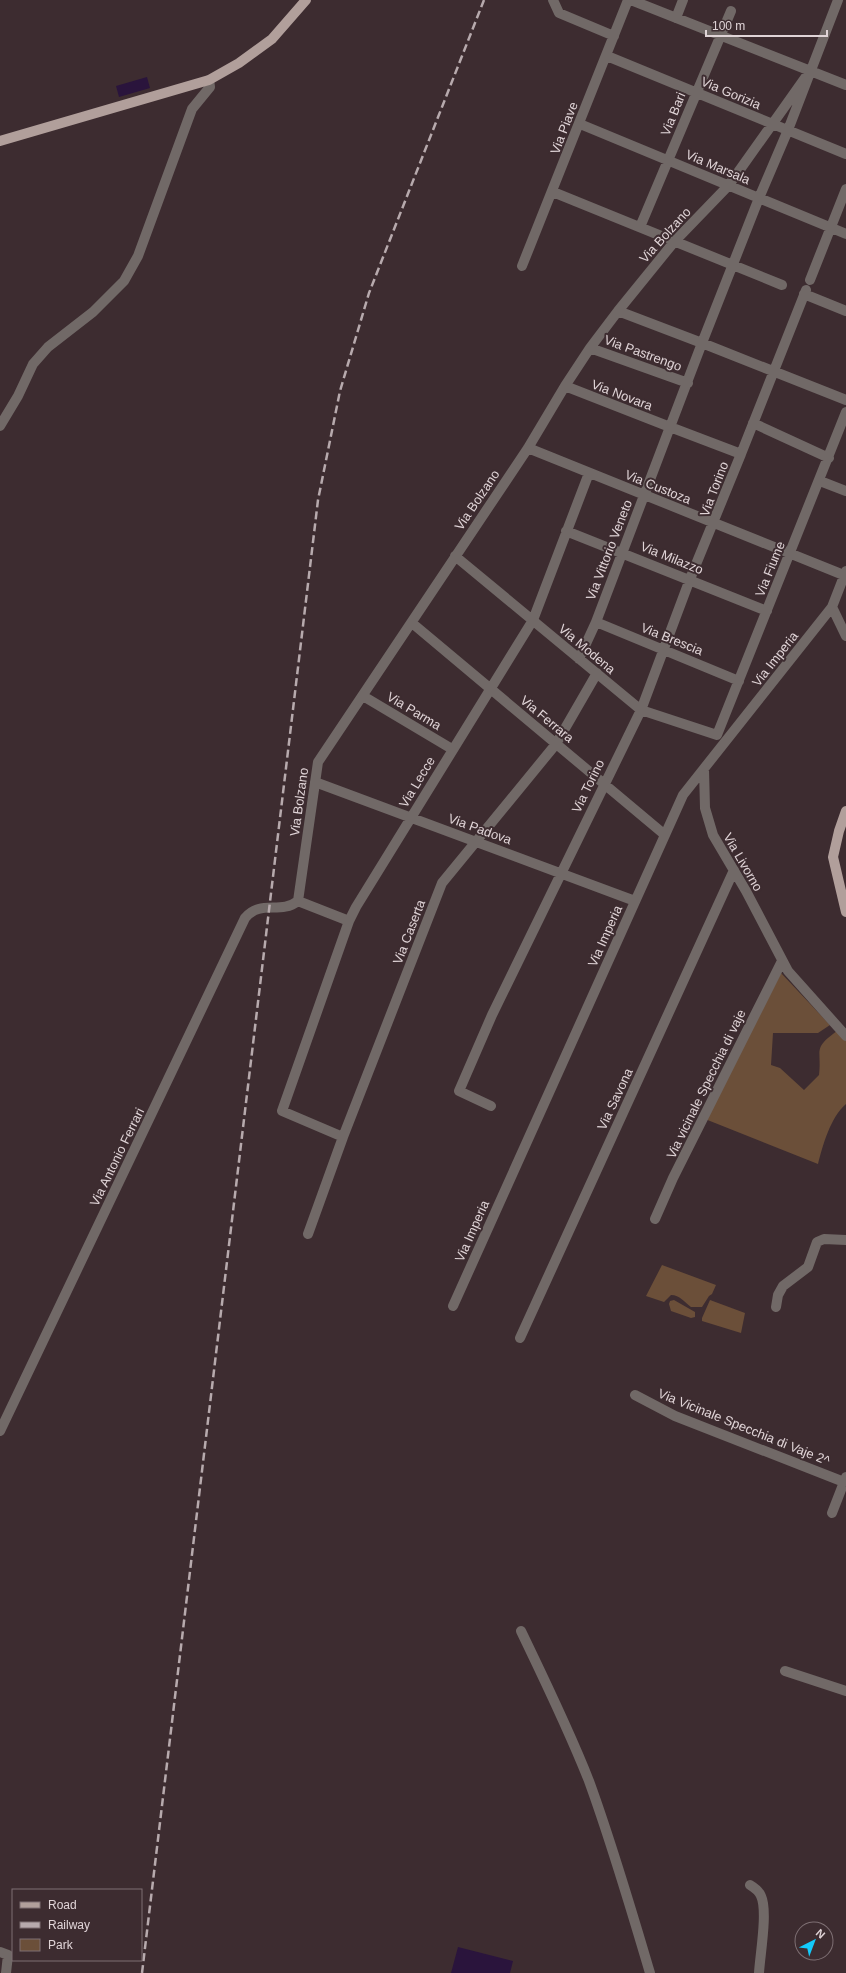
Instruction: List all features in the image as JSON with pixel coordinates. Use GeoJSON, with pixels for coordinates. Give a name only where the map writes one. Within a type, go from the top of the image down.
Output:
{"type":"FeatureCollection","features":[{"type":"Feature","properties":{"kind":"main road"},"geometry":{"type":"LineString","coordinates":[[0,141],[209,80],[239,64],[272,39],[306,0]]}},
{"type":"Feature","properties":{"kind":"main road"},"geometry":{"type":"LineString","coordinates":[[846,811],[839,831],[833,857],[846,912]]}},
{"type":"Feature","properties":{"kind":"street"},"geometry":{"type":"LineString","coordinates":[[553,0],[559,13],[614,36]]}},
{"type":"Feature","properties":{"kind":"street","name":"Via Piave"},"geometry":{"type":"LineString","coordinates":[[522,266],[553,192],[628,0]]}},
{"type":"Feature","properties":{"kind":"street"},"geometry":{"type":"LineString","coordinates":[[632,0],[719,36],[846,85]]}},
{"type":"Feature","properties":{"kind":"street"},"geometry":{"type":"LineString","coordinates":[[676,18],[683,0]]}},
{"type":"Feature","properties":{"kind":"street"},"geometry":{"type":"LineString","coordinates":[[702,343],[759,198],[788,130],[838,0]]}},
{"type":"Feature","properties":{"kind":"street","name":"Via Bari"},"geometry":{"type":"LineString","coordinates":[[640,227],[719,36],[731,11]]}},
{"type":"Feature","properties":{"kind":"street","name":"Via Gorizia"},"geometry":{"type":"LineString","coordinates":[[607,56],[846,154]]}},
{"type":"Feature","properties":{"kind":"street","name":"Via Bolzano"},"geometry":{"type":"LineString","coordinates":[[298,901],[318,762],[528,448],[565,386],[590,348],[618,310],[674,242],[729,185],[810,71]]}},
{"type":"Feature","properties":{"kind":"street"},"geometry":{"type":"LineString","coordinates":[[0,426],[18,396],[33,364],[48,347],[92,312],[127,276],[138,256],[192,109],[210,87],[209,80]]}},
{"type":"Feature","properties":{"kind":"street","name":"Via Marsala"},"geometry":{"type":"LineString","coordinates":[[580,124],[846,234]]}},
{"type":"Feature","properties":{"kind":"street"},"geometry":{"type":"LineString","coordinates":[[810,280],[846,189]]}},
{"type":"Feature","properties":{"kind":"street"},"geometry":{"type":"LineString","coordinates":[[553,192],[782,285]]}},
{"type":"Feature","properties":{"kind":"street"},"geometry":{"type":"LineString","coordinates":[[773,371],[805,292],[846,312]]}},
{"type":"Feature","properties":{"kind":"street"},"geometry":{"type":"LineString","coordinates":[[618,310],[846,400]]}},
{"type":"Feature","properties":{"kind":"street","name":"Via Vittorio Veneto"},"geometry":{"type":"LineString","coordinates":[[579,659],[596,622],[702,343]]}},
{"type":"Feature","properties":{"kind":"street","name":"Via Pastrengo"},"geometry":{"type":"LineString","coordinates":[[590,348],[688,383]]}},
{"type":"Feature","properties":{"kind":"street","name":"Via Torino"},"geometry":{"type":"LineString","coordinates":[[491,1106],[459,1091],[492,1015],[560,873],[641,710],[690,579],[714,523],[773,371]]}},
{"type":"Feature","properties":{"kind":"street","name":"Via Novara"},"geometry":{"type":"LineString","coordinates":[[565,386],[741,454]]}},
{"type":"Feature","properties":{"kind":"street","name":"Via Fiume"},"geometry":{"type":"LineString","coordinates":[[717,735],[820,481],[846,412]]}},
{"type":"Feature","properties":{"kind":"street"},"geometry":{"type":"LineString","coordinates":[[753,423],[829,458]]}},
{"type":"Feature","properties":{"kind":"street","name":"Via Custoza"},"geometry":{"type":"LineString","coordinates":[[528,448],[790,554],[846,574]]}},
{"type":"Feature","properties":{"kind":"street","name":"Via Lecce"},"geometry":{"type":"LineString","coordinates":[[343,1137],[282,1111],[349,921],[452,749],[533,620],[589,473]]}},
{"type":"Feature","properties":{"kind":"street"},"geometry":{"type":"LineString","coordinates":[[820,481],[846,491]]}},
{"type":"Feature","properties":{"kind":"street","name":"Via Milazzo"},"geometry":{"type":"LineString","coordinates":[[566,531],[623,552],[767,611]]}},
{"type":"Feature","properties":{"kind":"street","name":"Via Modena"},"geometry":{"type":"LineString","coordinates":[[455,556],[641,710],[717,735]]}},
{"type":"Feature","properties":{"kind":"street","name":"Via Imperia"},"geometry":{"type":"LineString","coordinates":[[453,1306],[683,795],[832,607],[846,574]]}},
{"type":"Feature","properties":{"kind":"street"},"geometry":{"type":"LineString","coordinates":[[832,607],[846,636]]}},
{"type":"Feature","properties":{"kind":"street","name":"Via Brescia"},"geometry":{"type":"LineString","coordinates":[[596,622],[739,681]]}},
{"type":"Feature","properties":{"kind":"street","name":"Via Ferrara"},"geometry":{"type":"LineString","coordinates":[[412,623],[665,835]]}},
{"type":"Feature","properties":{"kind":"street","name":"Via Caserta"},"geometry":{"type":"LineString","coordinates":[[308,1234],[343,1137],[442,883],[556,744],[597,673]]}},
{"type":"Feature","properties":{"kind":"street","name":"Via Parma"},"geometry":{"type":"LineString","coordinates":[[363,696],[452,749]]}},
{"type":"Feature","properties":{"kind":"street","name":"Via Livorno"},"geometry":{"type":"LineString","coordinates":[[704,769],[705,808],[708,824],[782,961],[801,987],[846,1035]]}},
{"type":"Feature","properties":{"kind":"street","name":"Via Padova"},"geometry":{"type":"LineString","coordinates":[[315,782],[635,901]]}},
{"type":"Feature","properties":{"kind":"street","name":"Via Savona"},"geometry":{"type":"LineString","coordinates":[[520,1338],[734,870]]}},
{"type":"Feature","properties":{"kind":"street"},"geometry":{"type":"LineString","coordinates":[[298,901],[349,921]]}},
{"type":"Feature","properties":{"kind":"street","name":"Via Antonio Ferrari"},"geometry":{"type":"LineString","coordinates":[[0,1431],[245,918],[255,909],[284,908],[293,905],[298,901]]}},
{"type":"Feature","properties":{"kind":"street","name":"Via vicinale Specchia di vaje"},"geometry":{"type":"LineString","coordinates":[[655,1219],[677,1171],[782,961]]}},
{"type":"Feature","properties":{"kind":"street"},"geometry":{"type":"LineString","coordinates":[[776,1307],[778,1295],[783,1286],[808,1267],[817,1242],[824,1239],[846,1240]]}},
{"type":"Feature","properties":{"kind":"street","name":"Via Vicinale Specchia di Vaje 2^"},"geometry":{"type":"LineString","coordinates":[[635,1395],[676,1416],[845,1479],[832,1513]]}},
{"type":"Feature","properties":{"kind":"street"},"geometry":{"type":"LineString","coordinates":[[521,1631],[555,1704],[588,1781],[616,1858],[650,1973]]}},
{"type":"Feature","properties":{"kind":"street"},"geometry":{"type":"LineString","coordinates":[[785,1671],[846,1691]]}},
{"type":"Feature","properties":{"kind":"street"},"geometry":{"type":"LineString","coordinates":[[750,1885],[756,1889],[761,1896],[764,1907],[759,1973]]}},
{"type":"Feature","properties":{"kind":"street"},"geometry":{"type":"LineString","coordinates":[[0,1952],[8,1955],[6,1973]]}},
{"type":"Feature","properties":{"kind":"green space"},"geometry":{"type":"Polygon","coordinates":[[[781,973],[830,1025],[818,1033],[773,1033],[771,1065],[780,1068],[804,1090],[819,1075],[820,1050],[824,1042],[837,1031],[846,1041],[846,1104],[831,1124],[818,1164],[705,1119],[781,973]]]}},
{"type":"Feature","properties":{"kind":"green space"},"geometry":{"type":"Polygon","coordinates":[[[662,1265],[716,1285],[712,1294],[702,1307],[691,1307],[679,1297],[674,1295],[671,1295],[664,1302],[646,1296],[662,1265]]]}},
{"type":"Feature","properties":{"kind":"green space"},"geometry":{"type":"Polygon","coordinates":[[[674,1300],[695,1312],[695,1317],[691,1318],[671,1311],[669,1304],[670,1301],[674,1300]]]}},
{"type":"Feature","properties":{"kind":"green space"},"geometry":{"type":"Polygon","coordinates":[[[710,1300],[745,1313],[741,1333],[702,1321],[710,1300]]]}},
{"type":"Feature","properties":{"kind":"shaded area"},"geometry":{"type":"Polygon","coordinates":[[[147,77],[150,88],[119,97],[116,86],[147,77]]]}},
{"type":"Feature","properties":{"kind":"shaded area"},"geometry":{"type":"Polygon","coordinates":[[[458,1947],[513,1961],[510,1973],[451,1973],[458,1947]]]}},
{"type":"Feature","properties":{"kind":"railway"},"geometry":{"type":"LineString","coordinates":[[142,1973],[318,500],[340,391],[369,293],[484,0]]}}]}
